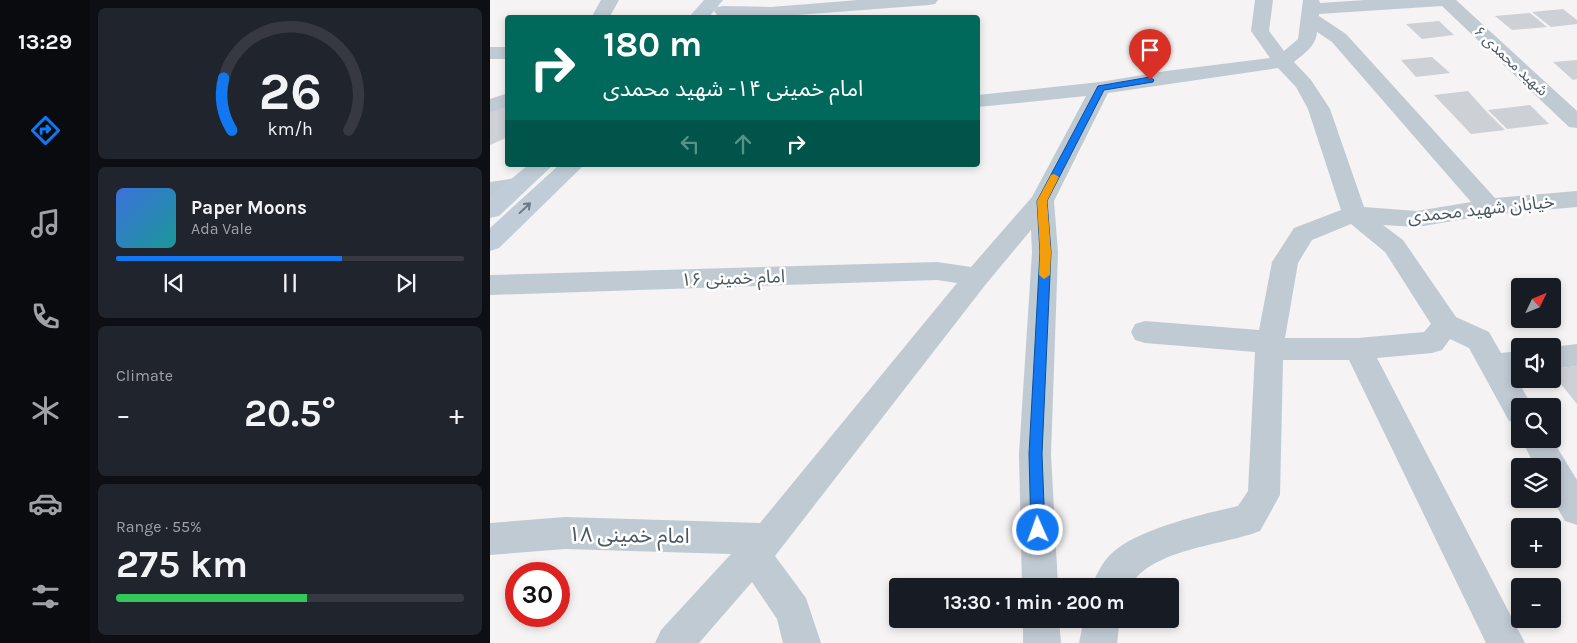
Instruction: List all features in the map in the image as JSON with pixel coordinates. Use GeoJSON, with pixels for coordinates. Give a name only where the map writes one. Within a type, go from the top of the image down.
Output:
{"type":"FeatureCollection","features":[{"type":"Feature","properties":{"kind":"main road"},"geometry":{"type":"LineString","coordinates":[[704,15],[722,7]]}},
{"type":"Feature","properties":{"kind":"main road"},"geometry":{"type":"LineString","coordinates":[[490,210],[540,167]]}},
{"type":"Feature","properties":{"kind":"main road"},"geometry":{"type":"LineString","coordinates":[[490,242],[571,167]]}},
{"type":"Feature","properties":{"kind":"street"},"geometry":{"type":"LineString","coordinates":[[602,15],[610,0]]}},
{"type":"Feature","properties":{"kind":"street"},"geometry":{"type":"LineString","coordinates":[[722,7],[771,12],[929,0]]}},
{"type":"Feature","properties":{"kind":"street"},"geometry":{"type":"LineString","coordinates":[[1264,0],[1260,31],[1283,62],[1304,84],[1319,108],[1354,214],[1394,246],[1446,325],[1479,340],[1507,364],[1516,398]]}},
{"type":"Feature","properties":{"kind":"street"},"geometry":{"type":"LineString","coordinates":[[1311,9],[1446,0]]}},
{"type":"Feature","properties":{"kind":"street","name":"شهید محمدی ۶"},"geometry":{"type":"LineString","coordinates":[[1446,0],[1577,122]]}},
{"type":"Feature","properties":{"kind":"street"},"geometry":{"type":"LineString","coordinates":[[980,101],[1100,88],[1166,77],[1283,62],[1306,41],[1311,9]]}},
{"type":"Feature","properties":{"kind":"street"},"geometry":{"type":"LineString","coordinates":[[1311,9],[1489,207]]}},
{"type":"Feature","properties":{"kind":"street"},"geometry":{"type":"LineString","coordinates":[[490,53],[505,53]]}},
{"type":"Feature","properties":{"kind":"street"},"geometry":{"type":"LineString","coordinates":[[674,643],[761,547],[976,277],[1042,201],[1100,88]]}},
{"type":"Feature","properties":{"kind":"street"},"geometry":{"type":"LineString","coordinates":[[490,106],[505,100]]}},
{"type":"Feature","properties":{"kind":"street"},"geometry":{"type":"LineString","coordinates":[[490,190],[516,186]]}},
{"type":"Feature","properties":{"kind":"street","name":"خیابان شهید محمدی"},"geometry":{"type":"LineString","coordinates":[[1354,214],[1417,219],[1489,207],[1577,199]]}},
{"type":"Feature","properties":{"kind":"street"},"geometry":{"type":"LineString","coordinates":[[1040,578],[1035,454],[1046,252],[1042,201]]}},
{"type":"Feature","properties":{"kind":"street"},"geometry":{"type":"LineString","coordinates":[[1115,578],[1125,564],[1155,546],[1225,524],[1248,520],[1264,495],[1270,345],[1285,262],[1303,234],[1354,214]]}},
{"type":"Feature","properties":{"kind":"street","name":"امام خمینی ۱۶"},"geometry":{"type":"LineString","coordinates":[[490,285],[937,271],[976,277]]}},
{"type":"Feature","properties":{"kind":"street"},"geometry":{"type":"LineString","coordinates":[[1145,332],[1270,345],[1358,349],[1432,342],[1446,325]]}},
{"type":"Feature","properties":{"kind":"street"},"geometry":{"type":"LineString","coordinates":[[1358,349],[1506,643]]}},
{"type":"Feature","properties":{"kind":"street"},"geometry":{"type":"LineString","coordinates":[[1561,357],[1577,355]]}},
{"type":"Feature","properties":{"kind":"street"},"geometry":{"type":"LineString","coordinates":[[1561,482],[1577,510]]}},
{"type":"Feature","properties":{"kind":"street","name":"امام خمینی ۱۸"},"geometry":{"type":"LineString","coordinates":[[490,538],[565,533],[761,547]]}},
{"type":"Feature","properties":{"kind":"street"},"geometry":{"type":"LineString","coordinates":[[761,547],[793,611],[802,643]]}},
{"type":"Feature","properties":{"kind":"street"},"geometry":{"type":"LineString","coordinates":[[1041,628],[1042,643]]}},
{"type":"Feature","properties":{"kind":"street"},"geometry":{"type":"LineString","coordinates":[[1098,643],[1100,628]]}},
{"type":"Feature","properties":{"kind":"building"},"geometry":{"type":"Polygon","coordinates":[[[1563,9],[1577,20],[1577,24],[1551,27],[1532,12],[1563,9]]]}},
{"type":"Feature","properties":{"kind":"building"},"geometry":{"type":"Polygon","coordinates":[[[1530,13],[1547,27],[1512,30],[1495,16],[1530,13]]]}},
{"type":"Feature","properties":{"kind":"building"},"geometry":{"type":"Polygon","coordinates":[[[1439,21],[1454,35],[1422,39],[1406,24],[1439,21]]]}},
{"type":"Feature","properties":{"kind":"building"},"geometry":{"type":"Polygon","coordinates":[[[1432,57],[1450,73],[1416,77],[1401,60],[1432,57]]]}},
{"type":"Feature","properties":{"kind":"building"},"geometry":{"type":"Polygon","coordinates":[[[1577,60],[1577,79],[1573,80],[1553,62],[1577,60]]]}},
{"type":"Feature","properties":{"kind":"building"},"geometry":{"type":"Polygon","coordinates":[[[1468,91],[1505,130],[1471,134],[1434,95],[1468,91]]]}},
{"type":"Feature","properties":{"kind":"building"},"geometry":{"type":"Polygon","coordinates":[[[505,103],[505,138],[490,145],[490,110],[505,103]]]}},
{"type":"Feature","properties":{"kind":"building"},"geometry":{"type":"Polygon","coordinates":[[[1530,105],[1549,124],[1507,129],[1488,110],[1530,105]]]}},
{"type":"Feature","properties":{"kind":"building"},"geometry":{"type":"Polygon","coordinates":[[[1577,366],[1577,404],[1561,384],[1561,368],[1577,366]]]}},
{"type":"Feature","properties":{"kind":"slow traffic"},"geometry":{"type":"LineString","coordinates":[[1044,275],[1046,252],[1042,201],[1054,177]]}},
{"type":"Feature","properties":{"kind":"route"},"geometry":{"type":"LineString","coordinates":[[1038,530],[1035,454],[1046,252],[1042,201],[1100,88],[1150,80]]}}]}
